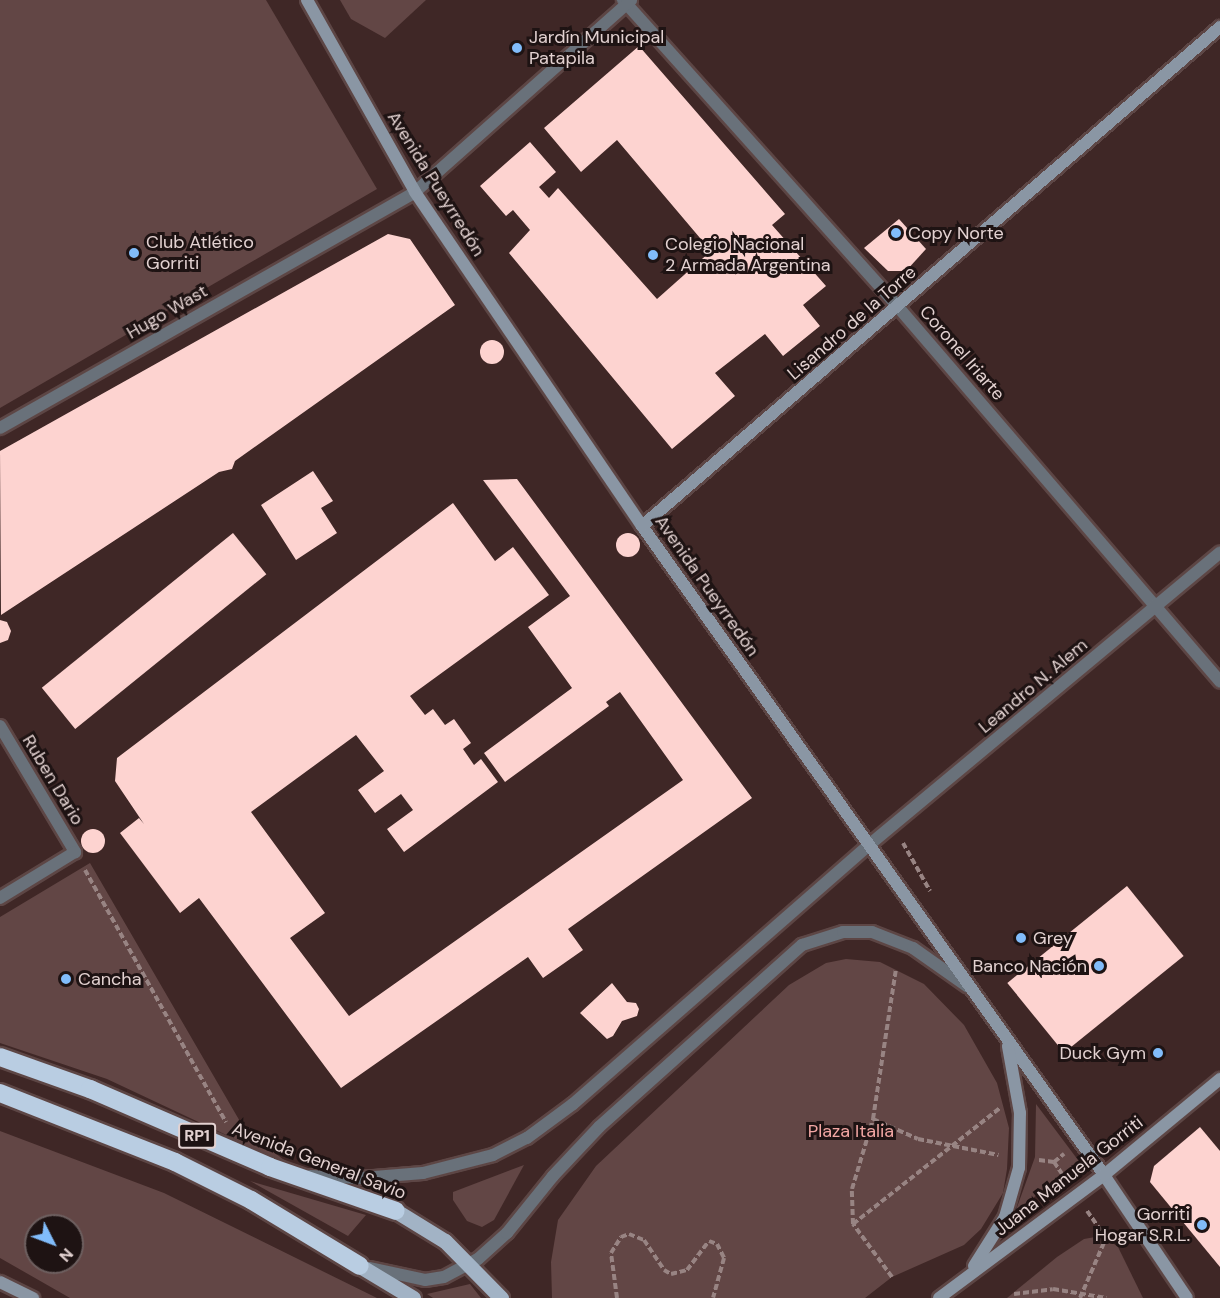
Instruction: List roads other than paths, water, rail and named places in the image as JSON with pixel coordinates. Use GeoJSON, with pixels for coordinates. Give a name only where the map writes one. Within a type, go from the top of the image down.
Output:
{"type":"FeatureCollection","features":[{"type":"Feature","properties":{"kind":"highway","name":"Avenida General Savio"},"geometry":{"type":"LineString","coordinates":[[0,1057],[90,1089],[270,1167],[396,1212]]}},
{"type":"Feature","properties":{"kind":"highway","name":"RP1"},"geometry":{"type":"LineString","coordinates":[[0,1094],[175,1161],[251,1200],[360,1266]]}},
{"type":"Feature","properties":{"kind":"main road","name":"Avenida Pueyrredón"},"geometry":{"type":"LineString","coordinates":[[307,0],[415,192],[642,526],[1104,1175],[1187,1298]]}},
{"type":"Feature","properties":{"kind":"main road","name":"Lisandro de la Torre"},"geometry":{"type":"LineString","coordinates":[[642,526],[1220,27]]}},
{"type":"Feature","properties":{"kind":"main road"},"geometry":{"type":"LineString","coordinates":[[962,1280],[1005,1217],[1020,1158],[1020,1113],[1008,1042]]}},
{"type":"Feature","properties":{"kind":"main road","name":"Juana Manuela Gorriti"},"geometry":{"type":"LineString","coordinates":[[939,1298],[1104,1175],[1220,1079]]}},
{"type":"Feature","properties":{"kind":"main road","name":"Avenida General Savio"},"geometry":{"type":"LineString","coordinates":[[396,1212],[426,1227],[470,1265],[501,1298]]}},
{"type":"Feature","properties":{"kind":"main road","name":"RP1"},"geometry":{"type":"LineString","coordinates":[[360,1266],[413,1298]]}},
{"type":"Feature","properties":{"kind":"main road"},"geometry":{"type":"LineString","coordinates":[[0,1282],[33,1298]]}},
{"type":"Feature","properties":{"kind":"street","name":"Hugo Wast"},"geometry":{"type":"LineString","coordinates":[[0,428],[415,192],[627,1]]}},
{"type":"Feature","properties":{"kind":"street","name":"Coronel Iriarte"},"geometry":{"type":"LineString","coordinates":[[627,1],[898,307],[1158,606],[1220,681]]}},
{"type":"Feature","properties":{"kind":"street","name":"Leandro N. Alem"},"geometry":{"type":"LineString","coordinates":[[869,845],[1220,554]]}},
{"type":"Feature","properties":{"kind":"street","name":"Ruben Dario"},"geometry":{"type":"LineString","coordinates":[[0,726],[75,852],[0,898]]}},
{"type":"Feature","properties":{"kind":"street","name":"RP1"},"geometry":{"type":"LineString","coordinates":[[300,1176],[362,1178],[423,1173],[493,1155],[527,1138],[573,1104],[869,845]]}},
{"type":"Feature","properties":{"kind":"street"},"geometry":{"type":"LineString","coordinates":[[360,1266],[425,1281],[470,1265],[507,1233],[553,1176],[599,1127],[802,945],[843,932],[872,932],[913,948],[968,987]]}},
{"type":"Feature","properties":{"kind":"place","name":"Jardín Municipal Patapila"},"geometry":{"type":"Point","coordinates":[517,48]}},
{"type":"Feature","properties":{"kind":"place","name":"Copy Norte"},"geometry":{"type":"Point","coordinates":[896,233]}},
{"type":"Feature","properties":{"kind":"place","name":"Club Atlético Gorriti"},"geometry":{"type":"Point","coordinates":[134,253]}},
{"type":"Feature","properties":{"kind":"place","name":"Colegio Nacional 2 Armada Argentina"},"geometry":{"type":"Point","coordinates":[653,255]}},
{"type":"Feature","properties":{"kind":"place","name":"Grey"},"geometry":{"type":"Point","coordinates":[1021,938]}},
{"type":"Feature","properties":{"kind":"place","name":"Banco Nación"},"geometry":{"type":"Point","coordinates":[1099,966]}},
{"type":"Feature","properties":{"kind":"place","name":"Cancha"},"geometry":{"type":"Point","coordinates":[66,979]}},
{"type":"Feature","properties":{"kind":"place","name":"Duck Gym"},"geometry":{"type":"Point","coordinates":[1158,1053]}},
{"type":"Feature","properties":{"kind":"place","name":"Gorriti Hogar S.R.L."},"geometry":{"type":"Point","coordinates":[1202,1225]}},
{"type":"Feature","properties":{"kind":"park label","name":"Plaza Italia"},"geometry":{"type":"Point","coordinates":[851,1131]}}]}
